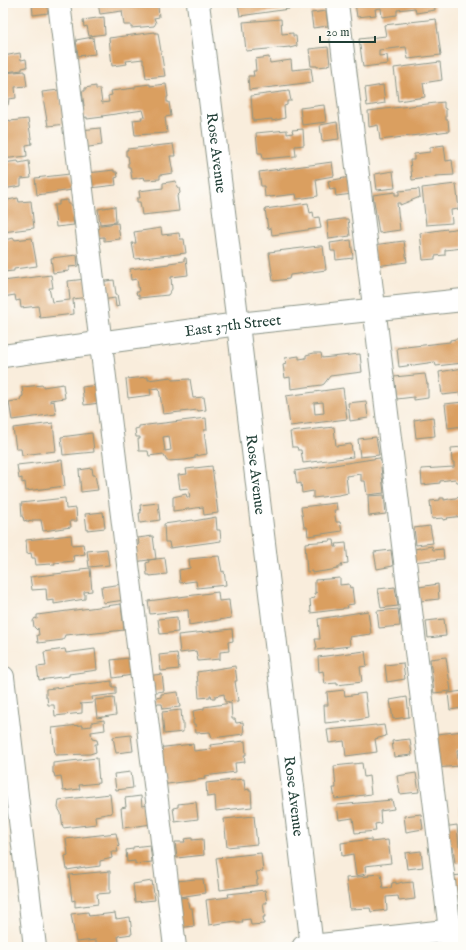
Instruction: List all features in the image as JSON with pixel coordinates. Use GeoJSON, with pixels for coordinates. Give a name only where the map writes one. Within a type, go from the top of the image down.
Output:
{"type":"FeatureCollection","features":[{"type":"Feature","properties":{"kind":"street"},"geometry":{"type":"LineString","coordinates":[[59,3],[175,947]]}},
{"type":"Feature","properties":{"kind":"street","name":"Rose Avenue"},"geometry":{"type":"LineString","coordinates":[[198,3],[238,324],[309,947]]}},
{"type":"Feature","properties":{"kind":"street"},"geometry":{"type":"LineString","coordinates":[[309,947],[455,935],[337,3]]}},
{"type":"Feature","properties":{"kind":"street","name":"East 37th Street"},"geometry":{"type":"LineString","coordinates":[[3,356],[238,324],[463,300]]}},
{"type":"Feature","properties":{"kind":"street"},"geometry":{"type":"LineString","coordinates":[[3,677],[35,947]]}},
{"type":"Feature","properties":{"kind":"building"},"geometry":{"type":"Polygon","coordinates":[[[32,3],[51,3],[51,10],[48,10],[48,13],[33,15],[32,3]]]}},
{"type":"Feature","properties":{"kind":"building"},"geometry":{"type":"Polygon","coordinates":[[[98,3],[156,3],[156,6],[158,6],[159,17],[154,18],[156,23],[154,26],[131,28],[131,25],[124,25],[122,11],[100,14],[98,3]]]}},
{"type":"Feature","properties":{"kind":"building"},"geometry":{"type":"Polygon","coordinates":[[[238,3],[288,3],[289,9],[240,16],[238,3]]]}},
{"type":"Feature","properties":{"kind":"building"},"geometry":{"type":"Polygon","coordinates":[[[355,3],[434,3],[435,10],[416,13],[415,8],[397,10],[397,15],[382,17],[381,8],[375,9],[376,15],[357,17],[355,3]]]}},
{"type":"Feature","properties":{"kind":"building"},"geometry":{"type":"Polygon","coordinates":[[[326,11],[328,26],[313,28],[311,13],[326,11]]]}},
{"type":"Feature","properties":{"kind":"building"},"geometry":{"type":"Polygon","coordinates":[[[104,17],[105,34],[89,36],[87,26],[84,27],[83,20],[104,17]]]}},
{"type":"Feature","properties":{"kind":"building"},"geometry":{"type":"Polygon","coordinates":[[[281,19],[282,34],[293,33],[293,36],[296,36],[297,46],[290,48],[246,51],[243,22],[281,19]]]}},
{"type":"Feature","properties":{"kind":"building"},"geometry":{"type":"Polygon","coordinates":[[[436,19],[441,55],[408,59],[406,47],[379,50],[379,56],[387,55],[388,64],[363,67],[359,39],[386,36],[384,25],[436,19]]]}},
{"type":"Feature","properties":{"kind":"building"},"geometry":{"type":"Polygon","coordinates":[[[155,32],[158,33],[165,76],[146,78],[143,59],[126,61],[127,64],[112,66],[109,38],[155,32]]]}},
{"type":"Feature","properties":{"kind":"building"},"geometry":{"type":"Polygon","coordinates":[[[93,37],[95,54],[78,56],[76,40],[93,37]]]}},
{"type":"Feature","properties":{"kind":"building"},"geometry":{"type":"Polygon","coordinates":[[[328,47],[330,64],[327,66],[311,66],[309,49],[328,47]]]}},
{"type":"Feature","properties":{"kind":"building"},"geometry":{"type":"Polygon","coordinates":[[[20,53],[21,60],[26,59],[27,67],[22,68],[22,70],[6,72],[3,56],[20,53]]]}},
{"type":"Feature","properties":{"kind":"building"},"geometry":{"type":"Polygon","coordinates":[[[269,57],[270,63],[291,60],[292,70],[311,68],[313,82],[249,90],[248,76],[254,76],[253,71],[256,71],[255,59],[269,57]]]}},
{"type":"Feature","properties":{"kind":"building"},"geometry":{"type":"Polygon","coordinates":[[[440,62],[442,80],[423,83],[425,97],[398,101],[394,68],[440,62]]]}},
{"type":"Feature","properties":{"kind":"building"},"geometry":{"type":"Polygon","coordinates":[[[25,71],[27,86],[15,87],[16,98],[9,99],[8,105],[3,106],[3,73],[25,71]]]}},
{"type":"Feature","properties":{"kind":"building"},"geometry":{"type":"Polygon","coordinates":[[[150,84],[150,86],[166,84],[168,97],[167,102],[169,102],[171,116],[165,117],[167,133],[135,135],[133,120],[142,119],[141,117],[145,117],[143,110],[102,116],[103,117],[87,119],[87,117],[80,118],[78,106],[84,106],[82,91],[85,91],[85,88],[96,86],[96,89],[100,89],[102,103],[109,102],[108,96],[112,95],[111,91],[135,88],[135,86],[150,84]]]}},
{"type":"Feature","properties":{"kind":"building"},"geometry":{"type":"Polygon","coordinates":[[[383,85],[385,103],[367,106],[365,88],[383,85]]]}},
{"type":"Feature","properties":{"kind":"building"},"geometry":{"type":"Polygon","coordinates":[[[59,90],[66,124],[48,126],[42,92],[59,90]]]}},
{"type":"Feature","properties":{"kind":"building"},"geometry":{"type":"Polygon","coordinates":[[[289,91],[291,101],[287,101],[287,105],[284,106],[285,118],[272,121],[272,119],[253,121],[251,96],[289,91]]]}},
{"type":"Feature","properties":{"kind":"building"},"geometry":{"type":"Polygon","coordinates":[[[444,102],[449,131],[380,140],[378,125],[369,127],[368,111],[444,102]]]}},
{"type":"Feature","properties":{"kind":"building"},"geometry":{"type":"Polygon","coordinates":[[[324,105],[326,122],[302,125],[300,108],[324,105]]]}},
{"type":"Feature","properties":{"kind":"building"},"geometry":{"type":"Polygon","coordinates":[[[28,119],[32,144],[26,145],[27,156],[3,159],[3,121],[28,119]]]}},
{"type":"Feature","properties":{"kind":"building"},"geometry":{"type":"Polygon","coordinates":[[[337,122],[339,139],[322,141],[320,125],[337,122]]]}},
{"type":"Feature","properties":{"kind":"building"},"geometry":{"type":"Polygon","coordinates":[[[100,128],[102,145],[83,148],[81,130],[100,128]]]}},
{"type":"Feature","properties":{"kind":"building"},"geometry":{"type":"Polygon","coordinates":[[[303,129],[304,145],[295,146],[296,156],[263,159],[262,153],[258,153],[256,133],[287,130],[287,134],[293,133],[292,130],[303,129]]]}},
{"type":"Feature","properties":{"kind":"building"},"geometry":{"type":"Polygon","coordinates":[[[173,144],[175,156],[170,156],[173,173],[160,175],[160,179],[145,180],[144,177],[132,179],[130,167],[128,167],[128,156],[126,156],[127,149],[173,144]]]}},
{"type":"Feature","properties":{"kind":"building"},"geometry":{"type":"Polygon","coordinates":[[[444,145],[446,161],[452,160],[454,175],[435,176],[412,180],[410,160],[414,160],[414,154],[430,152],[430,147],[444,145]]]}},
{"type":"Feature","properties":{"kind":"building"},"geometry":{"type":"Polygon","coordinates":[[[18,161],[19,163],[29,161],[31,178],[21,179],[21,186],[3,189],[3,163],[18,161]]]}},
{"type":"Feature","properties":{"kind":"building"},"geometry":{"type":"Polygon","coordinates":[[[332,162],[334,176],[316,179],[318,196],[297,199],[296,194],[265,197],[264,186],[261,186],[259,172],[332,162]]]}},
{"type":"Feature","properties":{"kind":"building"},"geometry":{"type":"Polygon","coordinates":[[[114,170],[114,172],[117,172],[118,177],[115,178],[116,185],[90,188],[88,173],[114,170]]]}},
{"type":"Feature","properties":{"kind":"building"},"geometry":{"type":"Polygon","coordinates":[[[393,171],[395,188],[377,190],[375,174],[393,171]]]}},
{"type":"Feature","properties":{"kind":"building"},"geometry":{"type":"Polygon","coordinates":[[[70,174],[72,190],[37,195],[35,178],[70,174]]]}},
{"type":"Feature","properties":{"kind":"building"},"geometry":{"type":"Polygon","coordinates":[[[350,177],[353,194],[336,196],[335,189],[330,190],[328,181],[350,177]]]}},
{"type":"Feature","properties":{"kind":"building"},"geometry":{"type":"Polygon","coordinates":[[[176,181],[180,193],[177,196],[179,211],[142,215],[140,202],[137,202],[137,198],[140,198],[139,191],[163,188],[163,183],[176,181]]]}},
{"type":"Feature","properties":{"kind":"building"},"geometry":{"type":"Polygon","coordinates":[[[456,184],[459,209],[451,210],[452,223],[426,225],[422,188],[456,184]]]}},
{"type":"Feature","properties":{"kind":"building"},"geometry":{"type":"Polygon","coordinates":[[[419,189],[420,197],[400,205],[400,203],[397,203],[400,230],[379,233],[373,195],[395,192],[395,195],[399,195],[399,191],[419,189]]]}},
{"type":"Feature","properties":{"kind":"building"},"geometry":{"type":"Polygon","coordinates":[[[18,198],[19,202],[31,201],[34,228],[3,232],[3,201],[18,198]]]}},
{"type":"Feature","properties":{"kind":"building"},"geometry":{"type":"Polygon","coordinates":[[[68,200],[68,204],[71,204],[74,225],[56,227],[54,205],[59,205],[59,201],[68,200]]]}},
{"type":"Feature","properties":{"kind":"building"},"geometry":{"type":"Polygon","coordinates":[[[308,203],[310,213],[313,212],[314,218],[319,217],[321,228],[272,235],[271,228],[268,229],[265,209],[308,203]]]}},
{"type":"Feature","properties":{"kind":"building"},"geometry":{"type":"Polygon","coordinates":[[[115,206],[116,222],[100,224],[98,209],[115,206]]]}},
{"type":"Feature","properties":{"kind":"building"},"geometry":{"type":"Polygon","coordinates":[[[348,219],[350,236],[329,239],[327,221],[348,219]]]}},
{"type":"Feature","properties":{"kind":"building"},"geometry":{"type":"Polygon","coordinates":[[[118,223],[120,239],[104,241],[104,237],[94,238],[93,226],[118,223]]]}},
{"type":"Feature","properties":{"kind":"building"},"geometry":{"type":"Polygon","coordinates":[[[161,228],[162,235],[179,233],[180,239],[184,239],[186,253],[135,259],[132,243],[136,243],[134,232],[161,228]]]}},
{"type":"Feature","properties":{"kind":"building"},"geometry":{"type":"Polygon","coordinates":[[[461,228],[463,248],[445,250],[445,255],[435,256],[435,259],[423,260],[420,233],[461,228]]]}},
{"type":"Feature","properties":{"kind":"building"},"geometry":{"type":"Polygon","coordinates":[[[14,238],[14,240],[32,238],[37,266],[3,272],[3,240],[14,238]]]}},
{"type":"Feature","properties":{"kind":"building"},"geometry":{"type":"Polygon","coordinates":[[[351,240],[353,258],[336,260],[335,251],[331,251],[330,243],[351,240]]]}},
{"type":"Feature","properties":{"kind":"building"},"geometry":{"type":"Polygon","coordinates":[[[404,241],[407,262],[376,266],[373,245],[404,241]]]}},
{"type":"Feature","properties":{"kind":"building"},"geometry":{"type":"Polygon","coordinates":[[[323,246],[326,270],[290,275],[289,279],[273,281],[269,252],[323,246]]]}},
{"type":"Feature","properties":{"kind":"building"},"geometry":{"type":"Polygon","coordinates":[[[77,255],[78,266],[69,267],[69,271],[53,273],[51,258],[77,255]]]}},
{"type":"Feature","properties":{"kind":"building"},"geometry":{"type":"Polygon","coordinates":[[[184,258],[186,258],[188,275],[171,277],[172,289],[168,295],[139,298],[139,295],[137,295],[136,292],[139,292],[137,279],[131,280],[130,269],[184,261],[184,258]]]}},
{"type":"Feature","properties":{"kind":"building"},"geometry":{"type":"Polygon","coordinates":[[[51,275],[53,288],[49,288],[52,302],[70,300],[68,281],[86,279],[88,297],[73,299],[74,314],[40,318],[38,306],[21,308],[20,300],[16,301],[15,295],[3,297],[3,281],[51,275]]]}},
{"type":"Feature","properties":{"kind":"building"},"geometry":{"type":"Polygon","coordinates":[[[114,280],[119,306],[116,307],[115,298],[102,300],[99,282],[114,280]]]}},
{"type":"Feature","properties":{"kind":"building"},"geometry":{"type":"Polygon","coordinates":[[[463,338],[463,363],[436,366],[435,362],[399,367],[397,348],[450,342],[450,340],[463,338]]]}},
{"type":"Feature","properties":{"kind":"building"},"geometry":{"type":"Polygon","coordinates":[[[321,353],[322,358],[360,354],[362,372],[330,376],[322,385],[291,389],[290,377],[285,378],[283,365],[286,364],[285,358],[299,356],[299,359],[306,358],[306,355],[321,353]]]}},
{"type":"Feature","properties":{"kind":"building"},"geometry":{"type":"Polygon","coordinates":[[[463,368],[463,395],[461,396],[460,393],[442,395],[439,372],[463,368]]]}},
{"type":"Feature","properties":{"kind":"building"},"geometry":{"type":"Polygon","coordinates":[[[425,374],[428,384],[428,398],[414,400],[414,397],[397,399],[394,377],[425,374]]]}},
{"type":"Feature","properties":{"kind":"building"},"geometry":{"type":"Polygon","coordinates":[[[148,377],[148,380],[171,377],[172,380],[190,379],[193,398],[204,397],[206,410],[163,414],[159,388],[150,389],[151,395],[128,398],[126,379],[148,377]]]}},
{"type":"Feature","properties":{"kind":"building"},"geometry":{"type":"Polygon","coordinates":[[[63,384],[65,398],[50,400],[50,402],[54,401],[56,414],[12,420],[9,402],[20,400],[23,396],[22,387],[43,385],[43,387],[63,384]]]}},
{"type":"Feature","properties":{"kind":"building"},"geometry":{"type":"Polygon","coordinates":[[[98,385],[100,403],[84,405],[82,387],[98,385]]]}},
{"type":"Feature","properties":{"kind":"building"},"geometry":{"type":"Polygon","coordinates":[[[343,388],[347,419],[290,426],[286,396],[343,388]],[[323,402],[314,403],[315,414],[324,413],[323,402]]]}},
{"type":"Feature","properties":{"kind":"building"},"geometry":{"type":"Polygon","coordinates":[[[366,401],[368,418],[350,421],[348,403],[366,401]]]}},
{"type":"Feature","properties":{"kind":"building"},"geometry":{"type":"Polygon","coordinates":[[[463,402],[463,426],[448,428],[445,404],[463,402]]]}},
{"type":"Feature","properties":{"kind":"building"},"geometry":{"type":"Polygon","coordinates":[[[433,417],[435,436],[416,438],[414,420],[433,417]]]}},
{"type":"Feature","properties":{"kind":"building"},"geometry":{"type":"Polygon","coordinates":[[[206,418],[207,430],[204,430],[207,454],[195,456],[195,458],[185,460],[167,461],[163,454],[149,456],[148,451],[139,451],[138,439],[140,439],[140,437],[136,437],[135,429],[139,428],[139,426],[206,418]],[[169,436],[163,437],[165,451],[171,450],[169,436]]]}},
{"type":"Feature","properties":{"kind":"building"},"geometry":{"type":"Polygon","coordinates":[[[53,423],[56,451],[22,455],[21,449],[16,449],[13,428],[53,423]]]}},
{"type":"Feature","properties":{"kind":"building"},"geometry":{"type":"Polygon","coordinates":[[[334,427],[336,446],[351,444],[353,457],[303,463],[301,450],[298,450],[297,447],[292,447],[290,432],[334,427]]]}},
{"type":"Feature","properties":{"kind":"building"},"geometry":{"type":"Polygon","coordinates":[[[92,433],[94,452],[63,455],[61,437],[92,433]]]}},
{"type":"Feature","properties":{"kind":"building"},"geometry":{"type":"Polygon","coordinates":[[[376,437],[379,455],[360,457],[358,439],[376,437]]]}},
{"type":"Feature","properties":{"kind":"building"},"geometry":{"type":"Polygon","coordinates":[[[463,447],[463,482],[457,482],[455,479],[440,481],[440,483],[422,485],[421,469],[454,467],[451,448],[463,447]]]}},
{"type":"Feature","properties":{"kind":"building"},"geometry":{"type":"Polygon","coordinates":[[[379,458],[382,463],[381,467],[384,493],[367,495],[365,481],[361,481],[361,474],[346,476],[348,493],[339,495],[313,498],[313,491],[302,493],[301,483],[297,484],[295,471],[379,458]]]}},
{"type":"Feature","properties":{"kind":"building"},"geometry":{"type":"Polygon","coordinates":[[[62,460],[65,486],[26,491],[25,482],[22,483],[22,478],[19,479],[17,465],[62,460]]]}},
{"type":"Feature","properties":{"kind":"building"},"geometry":{"type":"Polygon","coordinates":[[[212,466],[218,513],[204,515],[203,507],[173,511],[173,497],[186,494],[187,497],[190,497],[188,488],[180,489],[178,475],[187,474],[186,469],[212,466]]]}},
{"type":"Feature","properties":{"kind":"building"},"geometry":{"type":"Polygon","coordinates":[[[92,468],[98,490],[81,492],[79,470],[92,468]]]}},
{"type":"Feature","properties":{"kind":"building"},"geometry":{"type":"Polygon","coordinates":[[[461,490],[463,490],[463,516],[443,520],[443,518],[432,519],[430,501],[440,500],[440,498],[444,498],[444,500],[461,497],[461,490]]]}},
{"type":"Feature","properties":{"kind":"building"},"geometry":{"type":"Polygon","coordinates":[[[384,495],[386,514],[369,516],[368,496],[384,495]]]}},
{"type":"Feature","properties":{"kind":"building"},"geometry":{"type":"Polygon","coordinates":[[[65,498],[66,509],[76,508],[77,521],[70,521],[71,527],[43,531],[41,520],[32,520],[33,521],[27,522],[27,520],[24,521],[22,517],[21,503],[65,498]]]}},
{"type":"Feature","properties":{"kind":"building"},"geometry":{"type":"Polygon","coordinates":[[[158,503],[160,520],[140,523],[140,505],[158,503]]]}},
{"type":"Feature","properties":{"kind":"building"},"geometry":{"type":"Polygon","coordinates":[[[336,503],[337,510],[334,510],[336,522],[340,522],[342,531],[308,536],[307,527],[304,527],[301,507],[336,503]]]}},
{"type":"Feature","properties":{"kind":"building"},"geometry":{"type":"Polygon","coordinates":[[[103,512],[105,528],[87,530],[85,514],[103,512]]]}},
{"type":"Feature","properties":{"kind":"building"},"geometry":{"type":"Polygon","coordinates":[[[216,517],[217,530],[220,530],[221,541],[170,548],[169,542],[165,542],[164,524],[216,517]]]}},
{"type":"Feature","properties":{"kind":"building"},"geometry":{"type":"Polygon","coordinates":[[[430,526],[433,543],[416,545],[414,528],[430,526]]]}},
{"type":"Feature","properties":{"kind":"building"},"geometry":{"type":"Polygon","coordinates":[[[71,535],[72,545],[83,544],[85,554],[73,556],[74,561],[54,563],[55,565],[36,565],[35,558],[32,558],[31,553],[27,554],[26,540],[71,535]]]}},
{"type":"Feature","properties":{"kind":"building"},"geometry":{"type":"Polygon","coordinates":[[[153,536],[156,559],[134,562],[132,546],[139,545],[138,538],[153,536]]]}},
{"type":"Feature","properties":{"kind":"building"},"geometry":{"type":"Polygon","coordinates":[[[334,540],[335,547],[337,547],[336,544],[346,543],[348,563],[341,564],[342,567],[338,567],[338,569],[312,573],[312,571],[307,572],[305,543],[334,540]]]}},
{"type":"Feature","properties":{"kind":"building"},"geometry":{"type":"Polygon","coordinates":[[[432,546],[433,550],[443,549],[444,559],[411,562],[409,550],[432,546]]]}},
{"type":"Feature","properties":{"kind":"building"},"geometry":{"type":"Polygon","coordinates":[[[107,549],[109,565],[89,567],[87,551],[107,549]]]}},
{"type":"Feature","properties":{"kind":"building"},"geometry":{"type":"Polygon","coordinates":[[[391,550],[393,566],[377,569],[374,552],[391,550]]]}},
{"type":"Feature","properties":{"kind":"building"},"geometry":{"type":"Polygon","coordinates":[[[219,556],[222,572],[224,571],[226,585],[197,588],[196,581],[180,583],[179,570],[190,568],[189,559],[219,556]]]}},
{"type":"Feature","properties":{"kind":"building"},"geometry":{"type":"Polygon","coordinates":[[[165,558],[167,574],[147,575],[146,563],[149,562],[148,560],[165,558]]]}},
{"type":"Feature","properties":{"kind":"building"},"geometry":{"type":"Polygon","coordinates":[[[90,568],[92,591],[84,592],[85,599],[54,604],[54,600],[47,601],[46,589],[32,590],[30,577],[80,571],[80,569],[90,568]]]}},
{"type":"Feature","properties":{"kind":"building"},"geometry":{"type":"Polygon","coordinates":[[[340,578],[340,585],[349,584],[350,588],[352,587],[354,604],[347,605],[348,608],[311,613],[310,599],[315,598],[314,593],[317,593],[315,592],[315,580],[340,578]]]}},
{"type":"Feature","properties":{"kind":"building"},"geometry":{"type":"Polygon","coordinates":[[[123,584],[125,600],[103,603],[101,587],[123,584]]]}},
{"type":"Feature","properties":{"kind":"building"},"geometry":{"type":"Polygon","coordinates":[[[438,584],[439,599],[420,601],[419,587],[438,584]]]}},
{"type":"Feature","properties":{"kind":"building"},"geometry":{"type":"Polygon","coordinates":[[[395,587],[398,606],[381,608],[378,589],[395,587]]]}},
{"type":"Feature","properties":{"kind":"building"},"geometry":{"type":"Polygon","coordinates":[[[218,592],[219,601],[229,600],[231,618],[189,625],[188,610],[150,614],[148,601],[218,592]]]}},
{"type":"Feature","properties":{"kind":"building"},"geometry":{"type":"Polygon","coordinates":[[[121,604],[124,630],[65,635],[63,640],[38,643],[38,628],[37,630],[34,627],[33,621],[35,618],[37,619],[37,615],[121,604]]]}},
{"type":"Feature","properties":{"kind":"building"},"geometry":{"type":"Polygon","coordinates":[[[398,609],[400,626],[379,628],[377,611],[398,609]]]}},
{"type":"Feature","properties":{"kind":"building"},"geometry":{"type":"Polygon","coordinates":[[[368,611],[371,634],[349,637],[350,646],[316,650],[317,647],[315,639],[320,639],[318,619],[368,611]]]}},
{"type":"Feature","properties":{"kind":"building"},"geometry":{"type":"Polygon","coordinates":[[[177,617],[178,632],[160,634],[158,619],[177,617]]]}},
{"type":"Feature","properties":{"kind":"building"},"geometry":{"type":"Polygon","coordinates":[[[444,619],[446,636],[428,638],[426,621],[444,619]]]}},
{"type":"Feature","properties":{"kind":"building"},"geometry":{"type":"Polygon","coordinates":[[[232,629],[233,641],[228,642],[229,651],[220,652],[220,659],[198,661],[196,651],[180,653],[178,635],[232,629]]]}},
{"type":"Feature","properties":{"kind":"building"},"geometry":{"type":"Polygon","coordinates":[[[65,649],[66,653],[95,649],[97,670],[39,680],[37,667],[46,666],[44,652],[65,649]]]}},
{"type":"Feature","properties":{"kind":"building"},"geometry":{"type":"Polygon","coordinates":[[[365,651],[367,666],[360,667],[362,682],[337,685],[337,683],[325,684],[323,671],[319,672],[318,657],[365,651]]]}},
{"type":"Feature","properties":{"kind":"building"},"geometry":{"type":"Polygon","coordinates":[[[177,653],[179,669],[161,671],[159,655],[177,653]]]}},
{"type":"Feature","properties":{"kind":"building"},"geometry":{"type":"Polygon","coordinates":[[[446,657],[451,691],[434,693],[430,659],[446,657]]]}},
{"type":"Feature","properties":{"kind":"building"},"geometry":{"type":"Polygon","coordinates":[[[129,658],[132,675],[113,678],[111,660],[129,658]]]}},
{"type":"Feature","properties":{"kind":"building"},"geometry":{"type":"Polygon","coordinates":[[[403,663],[405,679],[387,682],[385,665],[403,663]]]}},
{"type":"Feature","properties":{"kind":"building"},"geometry":{"type":"Polygon","coordinates":[[[235,666],[237,681],[235,681],[238,701],[225,702],[224,694],[215,696],[215,698],[212,698],[210,695],[210,697],[199,698],[197,672],[235,666]]]}},
{"type":"Feature","properties":{"kind":"building"},"geometry":{"type":"Polygon","coordinates":[[[162,674],[164,691],[149,693],[147,676],[162,674]]]}},
{"type":"Feature","properties":{"kind":"building"},"geometry":{"type":"Polygon","coordinates":[[[112,681],[112,687],[116,687],[116,694],[92,697],[93,703],[80,704],[82,705],[82,713],[55,716],[54,705],[48,705],[46,689],[112,681]]]}},
{"type":"Feature","properties":{"kind":"building"},"geometry":{"type":"Polygon","coordinates":[[[344,690],[345,696],[365,693],[368,718],[346,722],[325,723],[324,705],[328,705],[327,692],[344,690]]]}},
{"type":"Feature","properties":{"kind":"building"},"geometry":{"type":"Polygon","coordinates":[[[463,691],[463,708],[450,710],[448,693],[463,691]]]}},
{"type":"Feature","properties":{"kind":"building"},"geometry":{"type":"Polygon","coordinates":[[[178,692],[180,707],[163,709],[162,704],[157,704],[156,698],[161,697],[161,694],[178,692]]]}},
{"type":"Feature","properties":{"kind":"building"},"geometry":{"type":"Polygon","coordinates":[[[407,697],[409,717],[393,719],[390,700],[407,697]]]}},
{"type":"Feature","properties":{"kind":"building"},"geometry":{"type":"Polygon","coordinates":[[[114,698],[116,715],[97,718],[95,700],[114,698]]]}},
{"type":"Feature","properties":{"kind":"building"},"geometry":{"type":"Polygon","coordinates":[[[231,703],[232,719],[235,719],[236,723],[243,722],[244,734],[212,738],[210,732],[196,733],[195,724],[193,724],[193,711],[204,709],[204,707],[231,703]]]}},
{"type":"Feature","properties":{"kind":"building"},"geometry":{"type":"Polygon","coordinates":[[[181,710],[183,732],[164,734],[162,712],[181,710]]]}},
{"type":"Feature","properties":{"kind":"building"},"geometry":{"type":"Polygon","coordinates":[[[104,720],[105,730],[91,732],[92,739],[97,740],[98,744],[95,744],[96,752],[90,754],[55,755],[52,728],[82,725],[82,727],[92,726],[92,722],[104,720]]]}},
{"type":"Feature","properties":{"kind":"building"},"geometry":{"type":"Polygon","coordinates":[[[384,725],[386,736],[375,739],[377,752],[346,756],[344,741],[329,743],[327,730],[384,725]]]}},
{"type":"Feature","properties":{"kind":"building"},"geometry":{"type":"Polygon","coordinates":[[[463,731],[463,749],[457,750],[459,766],[436,768],[437,734],[463,731]]]}},
{"type":"Feature","properties":{"kind":"building"},"geometry":{"type":"Polygon","coordinates":[[[131,735],[133,751],[116,753],[113,737],[131,735]]]}},
{"type":"Feature","properties":{"kind":"building"},"geometry":{"type":"Polygon","coordinates":[[[410,739],[412,755],[394,757],[392,741],[410,739]]]}},
{"type":"Feature","properties":{"kind":"building"},"geometry":{"type":"Polygon","coordinates":[[[245,741],[245,762],[235,763],[236,772],[204,776],[205,779],[160,785],[156,748],[193,744],[194,751],[211,749],[210,745],[245,741]]]}},
{"type":"Feature","properties":{"kind":"building"},"geometry":{"type":"Polygon","coordinates":[[[97,758],[99,783],[79,785],[80,789],[63,791],[61,776],[55,777],[53,773],[53,763],[97,758]]]}},
{"type":"Feature","properties":{"kind":"building"},"geometry":{"type":"Polygon","coordinates":[[[362,763],[364,777],[369,776],[371,794],[335,799],[333,788],[336,788],[334,766],[362,763]]]}},
{"type":"Feature","properties":{"kind":"building"},"geometry":{"type":"Polygon","coordinates":[[[131,772],[133,788],[116,790],[114,774],[131,772]]]}},
{"type":"Feature","properties":{"kind":"building"},"geometry":{"type":"Polygon","coordinates":[[[416,773],[419,792],[400,794],[397,776],[416,773]]]}},
{"type":"Feature","properties":{"kind":"building"},"geometry":{"type":"Polygon","coordinates":[[[244,779],[245,790],[249,789],[249,791],[251,791],[252,807],[216,811],[215,796],[207,797],[206,783],[244,779]]]}},
{"type":"Feature","properties":{"kind":"building"},"geometry":{"type":"Polygon","coordinates":[[[110,794],[112,813],[95,816],[96,824],[63,828],[61,813],[58,808],[59,800],[110,794]]]}},
{"type":"Feature","properties":{"kind":"building"},"geometry":{"type":"Polygon","coordinates":[[[141,796],[142,806],[150,805],[152,824],[123,828],[121,808],[126,807],[125,798],[141,796]]]}},
{"type":"Feature","properties":{"kind":"building"},"geometry":{"type":"Polygon","coordinates":[[[392,800],[394,809],[380,811],[381,823],[375,824],[376,831],[355,833],[353,818],[339,820],[337,805],[392,800]]]}},
{"type":"Feature","properties":{"kind":"building"},"geometry":{"type":"Polygon","coordinates":[[[196,802],[198,819],[175,822],[173,808],[178,807],[178,804],[196,802]]]}},
{"type":"Feature","properties":{"kind":"building"},"geometry":{"type":"Polygon","coordinates":[[[459,808],[463,808],[463,824],[461,824],[459,808]]]}},
{"type":"Feature","properties":{"kind":"building"},"geometry":{"type":"Polygon","coordinates":[[[421,814],[423,829],[406,832],[404,816],[421,814]]]}},
{"type":"Feature","properties":{"kind":"building"},"geometry":{"type":"Polygon","coordinates":[[[254,816],[257,844],[227,847],[224,819],[254,816]]]}},
{"type":"Feature","properties":{"kind":"building"},"geometry":{"type":"Polygon","coordinates":[[[457,825],[459,846],[463,845],[463,862],[455,863],[453,847],[446,848],[443,827],[457,825]]]}},
{"type":"Feature","properties":{"kind":"building"},"geometry":{"type":"Polygon","coordinates":[[[116,833],[119,846],[117,848],[118,852],[111,852],[112,858],[100,861],[100,866],[67,870],[65,856],[68,855],[66,839],[116,833]]]}},
{"type":"Feature","properties":{"kind":"building"},"geometry":{"type":"Polygon","coordinates":[[[192,838],[192,840],[203,839],[204,855],[177,858],[175,842],[185,842],[184,839],[192,838]]]}},
{"type":"Feature","properties":{"kind":"building"},"geometry":{"type":"Polygon","coordinates":[[[371,839],[371,842],[388,840],[391,863],[365,866],[366,874],[356,876],[353,854],[342,856],[341,843],[371,839]]]}},
{"type":"Feature","properties":{"kind":"building"},"geometry":{"type":"Polygon","coordinates":[[[150,845],[152,862],[135,864],[135,861],[127,862],[126,850],[133,849],[133,847],[150,845]]]}},
{"type":"Feature","properties":{"kind":"building"},"geometry":{"type":"Polygon","coordinates":[[[421,851],[423,867],[407,869],[405,853],[421,851]]]}},
{"type":"Feature","properties":{"kind":"building"},"geometry":{"type":"Polygon","coordinates":[[[261,853],[263,871],[256,872],[258,880],[257,885],[220,890],[216,858],[261,853]]]}},
{"type":"Feature","properties":{"kind":"building"},"geometry":{"type":"Polygon","coordinates":[[[110,871],[110,893],[97,894],[98,904],[75,907],[75,900],[72,901],[69,875],[110,871]]]}},
{"type":"Feature","properties":{"kind":"building"},"geometry":{"type":"Polygon","coordinates":[[[381,874],[383,889],[391,888],[392,883],[396,882],[396,884],[402,882],[413,882],[415,899],[399,901],[398,896],[386,897],[387,910],[371,912],[370,908],[350,909],[346,878],[381,874]]]}},
{"type":"Feature","properties":{"kind":"building"},"geometry":{"type":"Polygon","coordinates":[[[463,875],[463,894],[451,895],[449,876],[463,875]]]}},
{"type":"Feature","properties":{"kind":"building"},"geometry":{"type":"Polygon","coordinates":[[[203,879],[205,893],[179,897],[177,881],[203,879]]]}},
{"type":"Feature","properties":{"kind":"building"},"geometry":{"type":"Polygon","coordinates":[[[152,881],[155,900],[135,902],[133,884],[152,881]]]}},
{"type":"Feature","properties":{"kind":"building"},"geometry":{"type":"Polygon","coordinates":[[[265,890],[267,903],[263,903],[265,917],[263,917],[264,924],[251,925],[250,919],[242,920],[243,922],[236,921],[209,925],[206,900],[229,897],[228,894],[265,890]]]}},
{"type":"Feature","properties":{"kind":"building"},"geometry":{"type":"Polygon","coordinates":[[[187,897],[189,908],[192,908],[194,926],[178,928],[175,899],[187,897]]]}},
{"type":"Feature","properties":{"kind":"building"},"geometry":{"type":"Polygon","coordinates":[[[88,912],[89,916],[115,913],[116,919],[130,917],[132,934],[118,936],[119,942],[96,945],[96,940],[76,942],[71,914],[88,912]]]}}]}
